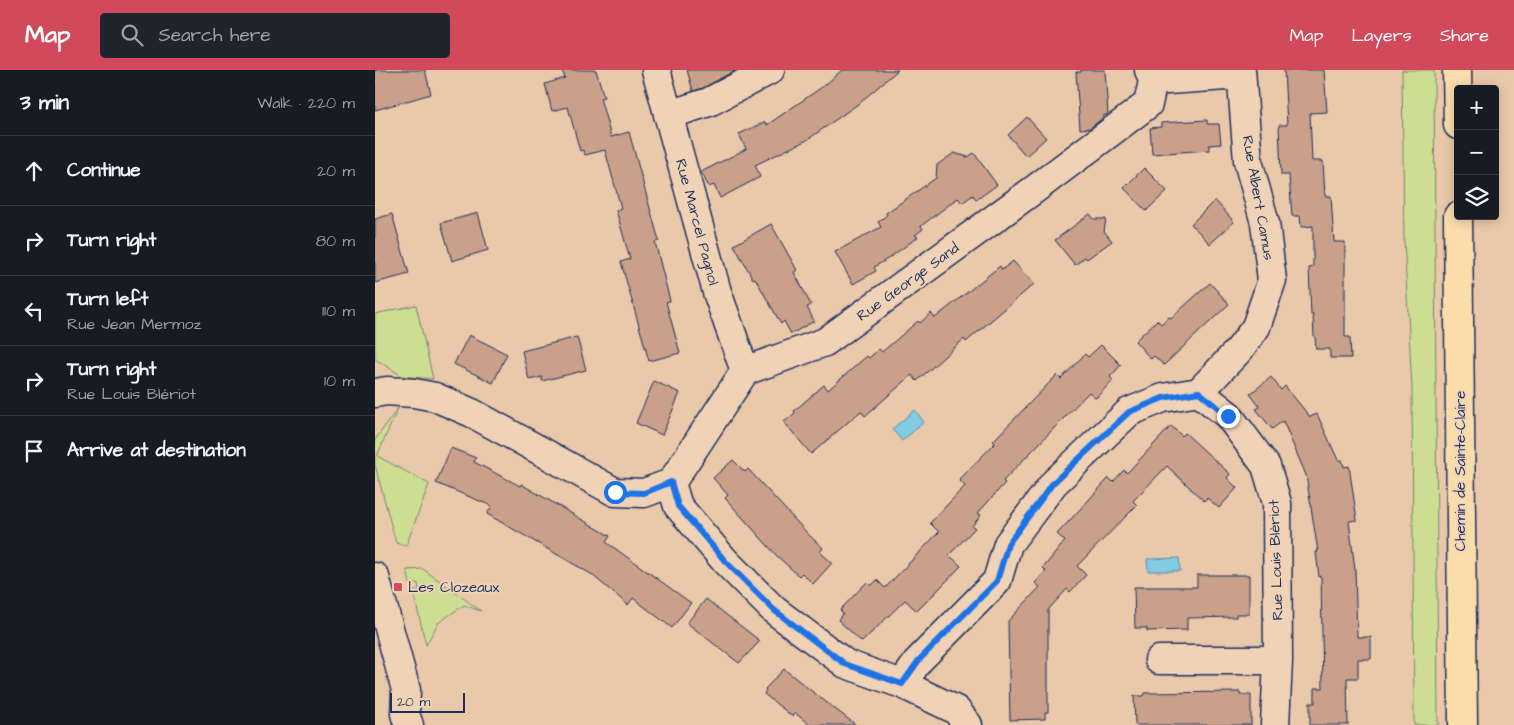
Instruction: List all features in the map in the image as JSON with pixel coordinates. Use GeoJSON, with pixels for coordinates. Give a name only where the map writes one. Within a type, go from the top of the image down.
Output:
{"type":"FeatureCollection","features":[{"type":"Feature","properties":{"kind":"main road"},"geometry":{"type":"LineString","coordinates":[[1457,70],[1457,85]]}},
{"type":"Feature","properties":{"kind":"main road","name":"Chemin de Sainte-Claire"},"geometry":{"type":"LineString","coordinates":[[1458,220],[1463,725]]}},
{"type":"Feature","properties":{"kind":"street","name":"Rue Marcel Pagnol"},"geometry":{"type":"LineString","coordinates":[[656,70],[717,292],[745,371]]}},
{"type":"Feature","properties":{"kind":"street"},"geometry":{"type":"LineString","coordinates":[[667,115],[709,102],[770,70]]}},
{"type":"Feature","properties":{"kind":"street"},"geometry":{"type":"LineString","coordinates":[[1151,76],[1241,72]]}},
{"type":"Feature","properties":{"kind":"street","name":"Rue Albert Camus"},"geometry":{"type":"LineString","coordinates":[[1199,392],[1239,350],[1256,327],[1272,280],[1265,223],[1248,161],[1241,72]]}},
{"type":"Feature","properties":{"kind":"street","name":"Rue George Sand"},"geometry":{"type":"LineString","coordinates":[[745,371],[825,342],[1148,104],[1151,76]]}},
{"type":"Feature","properties":{"kind":"street"},"geometry":{"type":"LineString","coordinates":[[375,393],[387,391],[414,392],[435,397],[472,413],[615,492],[644,493],[671,482],[745,371]]}},
{"type":"Feature","properties":{"kind":"street"},"geometry":{"type":"LineString","coordinates":[[902,684],[919,660],[997,581],[1008,544],[1053,483],[1129,412],[1163,398],[1199,392]]}},
{"type":"Feature","properties":{"kind":"street","name":"Rue Louis Blériot"},"geometry":{"type":"LineString","coordinates":[[1199,392],[1228,416],[1266,466],[1277,503],[1275,725]]}},
{"type":"Feature","properties":{"kind":"street"},"geometry":{"type":"LineString","coordinates":[[671,482],[678,506],[726,562],[774,610],[845,664],[902,684],[956,710],[968,725]]}},
{"type":"Feature","properties":{"kind":"street"},"geometry":{"type":"LineString","coordinates":[[375,577],[407,690],[404,721]]}},
{"type":"Feature","properties":{"kind":"street"},"geometry":{"type":"LineString","coordinates":[[1159,660],[1277,660]]}},
{"type":"Feature","properties":{"kind":"green space"},"geometry":{"type":"Polygon","coordinates":[[[1402,70],[1434,70],[1438,725],[1414,725],[1412,389],[1404,239],[1402,70]]]}},
{"type":"Feature","properties":{"kind":"green space"},"geometry":{"type":"Polygon","coordinates":[[[416,305],[433,379],[402,376],[375,359],[375,314],[416,305]]]}},
{"type":"Feature","properties":{"kind":"green space"},"geometry":{"type":"Polygon","coordinates":[[[398,408],[377,456],[429,484],[406,546],[396,543],[375,465],[375,440],[398,408]]]}},
{"type":"Feature","properties":{"kind":"green space"},"geometry":{"type":"Polygon","coordinates":[[[423,569],[481,611],[464,605],[438,623],[426,645],[413,591],[419,590],[418,583],[410,584],[407,570],[423,569]]]}},
{"type":"Feature","properties":{"kind":"water"},"geometry":{"type":"Polygon","coordinates":[[[915,410],[924,422],[902,441],[892,429],[915,410]]]}},
{"type":"Feature","properties":{"kind":"water"},"geometry":{"type":"Polygon","coordinates":[[[1179,558],[1180,571],[1148,571],[1147,559],[1179,558]]]}},
{"type":"Feature","properties":{"kind":"building"},"geometry":{"type":"Polygon","coordinates":[[[375,70],[425,70],[431,94],[375,110],[375,70]]]}},
{"type":"Feature","properties":{"kind":"building"},"geometry":{"type":"Polygon","coordinates":[[[562,70],[596,70],[604,97],[600,98],[611,137],[629,132],[659,241],[655,242],[670,301],[666,302],[680,353],[649,361],[621,262],[630,259],[616,210],[621,208],[605,150],[585,155],[583,150],[580,151],[568,107],[552,111],[545,84],[565,78],[562,70]]]}},
{"type":"Feature","properties":{"kind":"building"},"geometry":{"type":"Polygon","coordinates":[[[687,70],[736,70],[703,88],[693,91],[687,70]]]}},
{"type":"Feature","properties":{"kind":"building"},"geometry":{"type":"Polygon","coordinates":[[[842,70],[898,70],[858,104],[807,140],[755,165],[760,177],[720,198],[714,185],[709,187],[701,172],[746,149],[739,134],[765,122],[767,125],[825,85],[842,70]]]}},
{"type":"Feature","properties":{"kind":"building"},"geometry":{"type":"Polygon","coordinates":[[[1081,70],[1105,70],[1108,114],[1090,128],[1080,129],[1076,72],[1081,72],[1081,70]]]}},
{"type":"Feature","properties":{"kind":"building"},"geometry":{"type":"Polygon","coordinates":[[[1284,70],[1324,70],[1327,112],[1310,113],[1312,161],[1323,161],[1325,196],[1331,196],[1334,242],[1345,242],[1345,337],[1350,337],[1351,358],[1330,358],[1330,349],[1316,349],[1313,315],[1311,315],[1309,268],[1313,267],[1313,226],[1301,227],[1300,216],[1292,216],[1289,175],[1281,175],[1279,125],[1287,125],[1284,70]]]}},
{"type":"Feature","properties":{"kind":"building"},"geometry":{"type":"Polygon","coordinates":[[[1027,117],[1046,138],[1026,156],[1008,135],[1027,117]]]}},
{"type":"Feature","properties":{"kind":"building"},"geometry":{"type":"Polygon","coordinates":[[[1207,120],[1207,124],[1219,124],[1221,144],[1209,145],[1209,150],[1152,154],[1150,128],[1161,127],[1161,123],[1207,120]]]}},
{"type":"Feature","properties":{"kind":"building"},"geometry":{"type":"Polygon","coordinates":[[[954,153],[968,157],[974,153],[997,185],[976,200],[973,195],[962,203],[958,198],[921,226],[923,229],[915,235],[918,237],[874,267],[876,271],[853,284],[835,252],[881,227],[878,222],[887,215],[886,213],[936,178],[937,165],[954,153]]]}},
{"type":"Feature","properties":{"kind":"building"},"geometry":{"type":"Polygon","coordinates":[[[1144,168],[1167,191],[1146,211],[1124,188],[1144,168]]]}},
{"type":"Feature","properties":{"kind":"building"},"geometry":{"type":"Polygon","coordinates":[[[1215,200],[1234,222],[1210,244],[1191,224],[1215,200]]]}},
{"type":"Feature","properties":{"kind":"building"},"geometry":{"type":"Polygon","coordinates":[[[478,213],[488,250],[452,261],[441,223],[478,213]]]}},
{"type":"Feature","properties":{"kind":"building"},"geometry":{"type":"Polygon","coordinates":[[[392,214],[409,274],[375,283],[375,219],[392,214]]]}},
{"type":"Feature","properties":{"kind":"building"},"geometry":{"type":"Polygon","coordinates":[[[1090,214],[1094,219],[1106,219],[1104,231],[1112,241],[1075,265],[1055,240],[1090,214]]]}},
{"type":"Feature","properties":{"kind":"building"},"geometry":{"type":"Polygon","coordinates":[[[771,224],[797,270],[794,272],[811,305],[807,307],[814,321],[791,334],[784,321],[781,324],[734,245],[771,224]]]}},
{"type":"Feature","properties":{"kind":"building"},"geometry":{"type":"Polygon","coordinates":[[[1013,261],[1034,284],[966,342],[964,339],[917,381],[912,375],[865,416],[861,411],[811,454],[784,422],[824,385],[828,390],[867,356],[869,358],[879,349],[882,352],[918,321],[920,323],[931,313],[935,318],[1000,266],[1002,270],[1013,261]]]}},
{"type":"Feature","properties":{"kind":"building"},"geometry":{"type":"Polygon","coordinates":[[[1210,283],[1229,304],[1164,365],[1154,356],[1151,359],[1135,341],[1157,320],[1161,324],[1169,317],[1171,318],[1210,283]]]}},
{"type":"Feature","properties":{"kind":"building"},"geometry":{"type":"Polygon","coordinates":[[[469,335],[507,354],[493,383],[454,364],[469,335]]]}},
{"type":"Feature","properties":{"kind":"building"},"geometry":{"type":"Polygon","coordinates":[[[577,337],[586,370],[542,381],[542,377],[529,380],[522,351],[577,337]]]}},
{"type":"Feature","properties":{"kind":"building"},"geometry":{"type":"Polygon","coordinates":[[[1101,345],[1121,365],[1110,377],[1113,380],[1096,398],[1089,392],[1003,481],[1005,483],[978,513],[981,515],[972,526],[975,528],[949,555],[961,566],[917,611],[905,600],[862,642],[838,620],[843,613],[840,610],[867,582],[871,586],[877,580],[885,588],[939,532],[930,523],[965,486],[959,480],[995,443],[993,441],[1057,375],[1061,379],[1085,354],[1088,357],[1101,345]]]}},
{"type":"Feature","properties":{"kind":"building"},"geometry":{"type":"Polygon","coordinates":[[[1271,377],[1281,390],[1285,386],[1310,417],[1317,414],[1338,460],[1342,460],[1344,467],[1349,466],[1357,520],[1349,521],[1355,570],[1357,637],[1371,637],[1371,659],[1358,659],[1358,678],[1347,678],[1348,725],[1310,725],[1310,703],[1315,703],[1315,688],[1323,688],[1321,577],[1319,577],[1316,552],[1318,552],[1306,475],[1283,421],[1272,429],[1256,409],[1260,407],[1250,394],[1271,377]]]}},
{"type":"Feature","properties":{"kind":"building"},"geometry":{"type":"Polygon","coordinates":[[[654,381],[680,393],[662,435],[636,423],[654,381]]]}},
{"type":"Feature","properties":{"kind":"building"},"geometry":{"type":"Polygon","coordinates":[[[1171,426],[1182,436],[1185,433],[1230,474],[1227,478],[1237,488],[1219,508],[1207,498],[1204,501],[1167,466],[1133,501],[1137,505],[1077,566],[1086,575],[1070,592],[1067,589],[1048,610],[1048,712],[1045,712],[1045,719],[1010,720],[1008,621],[1040,587],[1035,583],[1046,571],[1043,568],[1065,541],[1057,534],[1109,478],[1113,482],[1124,470],[1127,473],[1171,426]]]}},
{"type":"Feature","properties":{"kind":"building"},"geometry":{"type":"Polygon","coordinates":[[[451,448],[476,458],[474,462],[520,486],[521,484],[610,536],[606,542],[691,603],[672,628],[633,598],[628,605],[591,574],[487,514],[492,506],[436,483],[451,448]]]}},
{"type":"Feature","properties":{"kind":"building"},"geometry":{"type":"Polygon","coordinates":[[[733,460],[745,472],[748,469],[823,548],[820,552],[832,563],[813,584],[802,573],[799,576],[777,556],[725,498],[728,495],[713,478],[733,460]]]}},
{"type":"Feature","properties":{"kind":"building"},"geometry":{"type":"Polygon","coordinates":[[[1197,575],[1249,575],[1249,614],[1236,614],[1236,617],[1187,618],[1187,630],[1147,631],[1147,628],[1135,628],[1134,587],[1197,587],[1197,575]]]}},
{"type":"Feature","properties":{"kind":"building"},"geometry":{"type":"Polygon","coordinates":[[[706,599],[760,641],[739,663],[687,623],[706,599]]]}},
{"type":"Feature","properties":{"kind":"building"},"geometry":{"type":"Polygon","coordinates":[[[784,669],[856,725],[810,725],[795,713],[792,716],[764,694],[765,689],[784,669]]]}},
{"type":"Feature","properties":{"kind":"building"},"geometry":{"type":"Polygon","coordinates":[[[1240,692],[1240,695],[1251,695],[1251,725],[1135,725],[1134,696],[1144,696],[1145,693],[1240,692]]]}},
{"type":"Feature","properties":{"kind":"place","name":"Les Clozeaux"},"geometry":{"type":"Point","coordinates":[398,587]}},
{"type":"Feature","properties":{"kind":"route"},"geometry":{"type":"LineString","coordinates":[[615,492],[644,493],[671,482],[678,506],[726,562],[774,610],[845,664],[902,684],[919,660],[997,581],[1008,544],[1053,483],[1129,412],[1163,398],[1199,392],[1228,416]]}}]}
